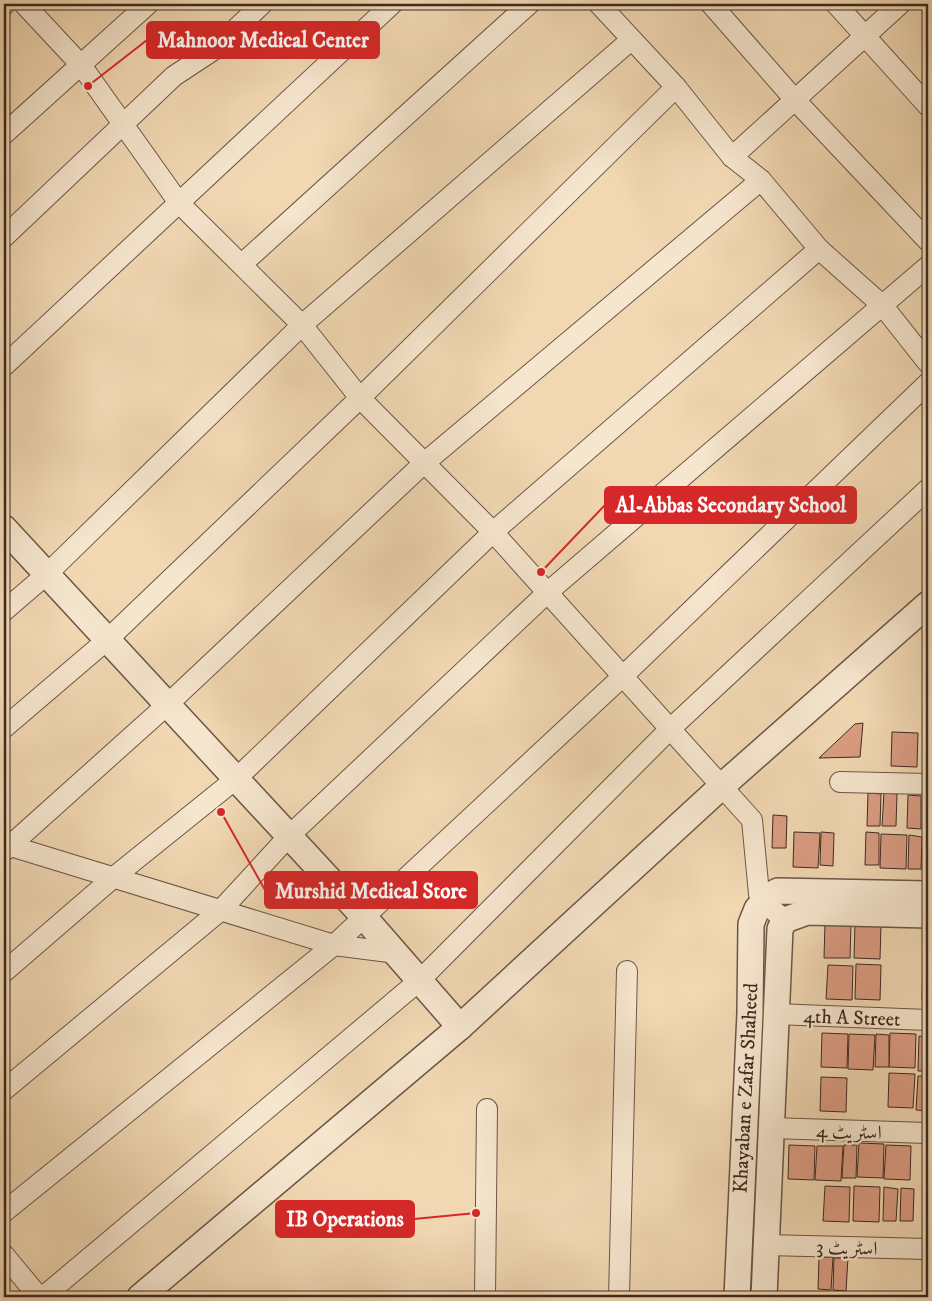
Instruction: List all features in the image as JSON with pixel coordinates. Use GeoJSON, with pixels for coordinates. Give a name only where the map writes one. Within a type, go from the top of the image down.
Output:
{"type":"FeatureCollection","features":[{"type":"Feature","properties":{"kind":"street"},"geometry":{"type":"LineString","coordinates":[[24,4],[81,65],[179,203],[302,325],[360,398],[423,464],[493,532],[669,730],[752,820],[759,894],[771,896],[928,894]]}},
{"type":"Feature","properties":{"kind":"street"},"geometry":{"type":"LineString","coordinates":[[4,134],[148,4]]}},
{"type":"Feature","properties":{"kind":"street"},"geometry":{"type":"LineString","coordinates":[[4,237],[174,76],[215,49],[262,4]]}},
{"type":"Feature","properties":{"kind":"street"},"geometry":{"type":"LineString","coordinates":[[4,366],[392,4]]}},
{"type":"Feature","properties":{"kind":"street"},"geometry":{"type":"LineString","coordinates":[[242,264],[529,4]]}},
{"type":"Feature","properties":{"kind":"street"},"geometry":{"type":"LineString","coordinates":[[599,4],[676,87],[732,157],[761,180],[819,249],[883,306],[928,363]]}},
{"type":"Feature","properties":{"kind":"street"},"geometry":{"type":"LineString","coordinates":[[711,4],[795,100],[928,241]]}},
{"type":"Feature","properties":{"kind":"street"},"geometry":{"type":"LineString","coordinates":[[836,4],[928,106]]}},
{"type":"Feature","properties":{"kind":"street"},"geometry":{"type":"LineString","coordinates":[[732,157],[900,4]]}},
{"type":"Feature","properties":{"kind":"street"},"geometry":{"type":"LineString","coordinates":[[4,611],[47,574],[302,325],[631,40]]}},
{"type":"Feature","properties":{"kind":"street"},"geometry":{"type":"LineString","coordinates":[[4,728],[107,640],[360,398],[676,87]]}},
{"type":"Feature","properties":{"kind":"street"},"geometry":{"type":"LineString","coordinates":[[6,847],[168,704],[423,464],[761,180]]}},
{"type":"Feature","properties":{"kind":"street"},"geometry":{"type":"LineString","coordinates":[[4,972],[114,877],[237,778],[493,532],[819,249]]}},
{"type":"Feature","properties":{"kind":"street"},"geometry":{"type":"LineString","coordinates":[[4,1090],[221,910],[290,836],[548,592],[928,266]]}},
{"type":"Feature","properties":{"kind":"street"},"geometry":{"type":"LineString","coordinates":[[4,1212],[334,945],[622,676],[928,383]]}},
{"type":"Feature","properties":{"kind":"street"},"geometry":{"type":"LineString","coordinates":[[4,1254],[41,1297],[420,980],[669,730],[928,489]]}},
{"type":"Feature","properties":{"kind":"street"},"geometry":{"type":"LineString","coordinates":[[4,528],[397,953],[460,1027]]}},
{"type":"Feature","properties":{"kind":"street"},"geometry":{"type":"LineString","coordinates":[[140,1297],[460,1027],[722,786],[928,604]]}},
{"type":"Feature","properties":{"kind":"street"},"geometry":{"type":"LineString","coordinates":[[840,782],[928,784]]}},
{"type":"Feature","properties":{"kind":"street"},"geometry":{"type":"LineString","coordinates":[[6,847],[114,877],[334,945],[397,953]]}},
{"type":"Feature","properties":{"kind":"street"},"geometry":{"type":"LineString","coordinates":[[771,896],[785,920]]}},
{"type":"Feature","properties":{"kind":"street","name":"Khayaban e Zafar Shaheed"},"geometry":{"type":"LineString","coordinates":[[737,1297],[750,1013],[751,924],[756,909],[771,896]]}},
{"type":"Feature","properties":{"kind":"street"},"geometry":{"type":"LineString","coordinates":[[764,1297],[780,929],[785,920],[806,912],[928,915]]}},
{"type":"Feature","properties":{"kind":"street"},"geometry":{"type":"LineString","coordinates":[[619,1297],[627,971]]}},
{"type":"Feature","properties":{"kind":"street","name":"4th A Street"},"geometry":{"type":"LineString","coordinates":[[775,1014],[928,1020]]}},
{"type":"Feature","properties":{"kind":"street"},"geometry":{"type":"LineString","coordinates":[[485,1297],[487,1109]]}},
{"type":"Feature","properties":{"kind":"street","name":"اسٹریٹ 4"},"geometry":{"type":"LineString","coordinates":[[770,1128],[928,1133]]}},
{"type":"Feature","properties":{"kind":"street","name":"اسٹریٹ 3"},"geometry":{"type":"LineString","coordinates":[[766,1245],[928,1249]]}},
{"type":"Feature","properties":{"kind":"building"},"geometry":{"type":"Polygon","coordinates":[[[863,723],[860,757],[819,758],[855,724],[863,723]]]}},
{"type":"Feature","properties":{"kind":"building"},"geometry":{"type":"Polygon","coordinates":[[[892,732],[918,733],[917,767],[891,766],[892,732]]]}},
{"type":"Feature","properties":{"kind":"building"},"geometry":{"type":"Polygon","coordinates":[[[884,792],[897,794],[896,826],[882,826],[884,792]]]}},
{"type":"Feature","properties":{"kind":"building"},"geometry":{"type":"Polygon","coordinates":[[[868,793],[881,794],[880,826],[867,826],[868,793]]]}},
{"type":"Feature","properties":{"kind":"building"},"geometry":{"type":"Polygon","coordinates":[[[908,795],[921,796],[921,829],[907,828],[908,795]]]}},
{"type":"Feature","properties":{"kind":"building"},"geometry":{"type":"Polygon","coordinates":[[[773,815],[787,816],[786,848],[772,848],[773,815]]]}},
{"type":"Feature","properties":{"kind":"building"},"geometry":{"type":"Polygon","coordinates":[[[794,832],[820,833],[818,868],[793,867],[794,832]]]}},
{"type":"Feature","properties":{"kind":"building"},"geometry":{"type":"Polygon","coordinates":[[[821,832],[834,833],[833,866],[820,865],[821,832]]]}},
{"type":"Feature","properties":{"kind":"building"},"geometry":{"type":"Polygon","coordinates":[[[866,832],[879,833],[879,865],[865,865],[866,832]]]}},
{"type":"Feature","properties":{"kind":"building"},"geometry":{"type":"Polygon","coordinates":[[[881,834],[907,835],[906,869],[880,868],[881,834]]]}},
{"type":"Feature","properties":{"kind":"building"},"geometry":{"type":"Polygon","coordinates":[[[909,835],[922,837],[921,869],[908,869],[909,835]]]}},
{"type":"Feature","properties":{"kind":"building"},"geometry":{"type":"Polygon","coordinates":[[[924,836],[928,836],[928,871],[922,871],[924,836]]]}},
{"type":"Feature","properties":{"kind":"building"},"geometry":{"type":"Polygon","coordinates":[[[825,923],[851,924],[850,958],[824,958],[825,923]]]}},
{"type":"Feature","properties":{"kind":"building"},"geometry":{"type":"Polygon","coordinates":[[[855,923],[881,924],[880,959],[854,958],[855,923]]]}},
{"type":"Feature","properties":{"kind":"building"},"geometry":{"type":"Polygon","coordinates":[[[856,964],[881,965],[880,1000],[855,999],[856,964]]]}},
{"type":"Feature","properties":{"kind":"building"},"geometry":{"type":"Polygon","coordinates":[[[828,965],[853,966],[852,1000],[826,999],[828,965]]]}},
{"type":"Feature","properties":{"kind":"building"},"geometry":{"type":"Polygon","coordinates":[[[923,965],[928,966],[928,1000],[922,1000],[923,965]]]}},
{"type":"Feature","properties":{"kind":"building"},"geometry":{"type":"Polygon","coordinates":[[[822,1033],[848,1034],[847,1068],[821,1067],[822,1033]]]}},
{"type":"Feature","properties":{"kind":"building"},"geometry":{"type":"Polygon","coordinates":[[[890,1033],[916,1034],[915,1068],[889,1067],[890,1033]]]}},
{"type":"Feature","properties":{"kind":"building"},"geometry":{"type":"Polygon","coordinates":[[[849,1034],[875,1035],[873,1070],[848,1069],[849,1034]]]}},
{"type":"Feature","properties":{"kind":"building"},"geometry":{"type":"Polygon","coordinates":[[[876,1034],[889,1035],[889,1067],[875,1067],[876,1034]]]}},
{"type":"Feature","properties":{"kind":"building"},"geometry":{"type":"Polygon","coordinates":[[[919,1036],[928,1037],[928,1071],[918,1071],[919,1036]]]}},
{"type":"Feature","properties":{"kind":"building"},"geometry":{"type":"Polygon","coordinates":[[[889,1073],[915,1074],[913,1108],[888,1107],[889,1073]]]}},
{"type":"Feature","properties":{"kind":"building"},"geometry":{"type":"Polygon","coordinates":[[[918,1076],[928,1076],[928,1111],[916,1110],[918,1076]]]}},
{"type":"Feature","properties":{"kind":"building"},"geometry":{"type":"Polygon","coordinates":[[[821,1077],[847,1078],[846,1112],[820,1111],[821,1077]]]}},
{"type":"Feature","properties":{"kind":"building"},"geometry":{"type":"Polygon","coordinates":[[[859,1143],[884,1144],[883,1178],[857,1177],[859,1143]]]}},
{"type":"Feature","properties":{"kind":"building"},"geometry":{"type":"Polygon","coordinates":[[[789,1145],[815,1146],[814,1180],[788,1179],[789,1145]]]}},
{"type":"Feature","properties":{"kind":"building"},"geometry":{"type":"Polygon","coordinates":[[[844,1145],[857,1145],[856,1178],[842,1178],[844,1145]]]}},
{"type":"Feature","properties":{"kind":"building"},"geometry":{"type":"Polygon","coordinates":[[[886,1145],[911,1146],[910,1180],[884,1179],[886,1145]]]}},
{"type":"Feature","properties":{"kind":"building"},"geometry":{"type":"Polygon","coordinates":[[[817,1146],[843,1146],[841,1181],[815,1180],[817,1146]]]}},
{"type":"Feature","properties":{"kind":"building"},"geometry":{"type":"Polygon","coordinates":[[[825,1186],[850,1187],[849,1222],[823,1221],[825,1186]]]}},
{"type":"Feature","properties":{"kind":"building"},"geometry":{"type":"Polygon","coordinates":[[[854,1186],[880,1187],[879,1222],[853,1221],[854,1186]]]}},
{"type":"Feature","properties":{"kind":"building"},"geometry":{"type":"Polygon","coordinates":[[[884,1187],[898,1189],[896,1221],[883,1221],[884,1187]]]}},
{"type":"Feature","properties":{"kind":"building"},"geometry":{"type":"Polygon","coordinates":[[[901,1188],[914,1189],[913,1221],[900,1221],[901,1188]]]}},
{"type":"Feature","properties":{"kind":"building"},"geometry":{"type":"Polygon","coordinates":[[[819,1257],[833,1257],[831,1290],[818,1289],[819,1257]]]}},
{"type":"Feature","properties":{"kind":"building"},"geometry":{"type":"Polygon","coordinates":[[[834,1258],[848,1258],[846,1291],[833,1290],[834,1258]]]}},
{"type":"Feature","properties":{"kind":"place","name":"Mahnoor Medical Center"},"geometry":{"type":"Point","coordinates":[88,86]}},
{"type":"Feature","properties":{"kind":"place","name":"Al-Abbas Secondary School"},"geometry":{"type":"Point","coordinates":[541,572]}},
{"type":"Feature","properties":{"kind":"place","name":"Murshid Medical Store"},"geometry":{"type":"Point","coordinates":[221,812]}},
{"type":"Feature","properties":{"kind":"place","name":"IB Operations"},"geometry":{"type":"Point","coordinates":[476,1213]}}]}
